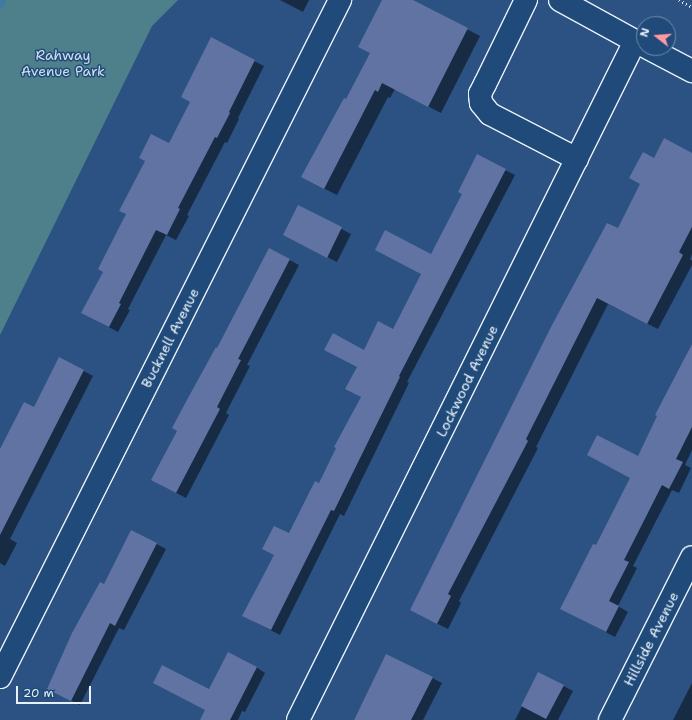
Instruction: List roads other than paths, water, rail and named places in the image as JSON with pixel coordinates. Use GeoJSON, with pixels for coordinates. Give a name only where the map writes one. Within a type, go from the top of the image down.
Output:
{"type":"FeatureCollection","features":[{"type":"Feature","properties":{"kind":"street","name":"Bucknell Avenue"},"geometry":{"type":"LineString","coordinates":[[0,677],[340,0]]}},
{"type":"Feature","properties":{"kind":"street"},"geometry":{"type":"LineString","coordinates":[[526,0],[480,94],[481,102],[490,114],[577,159]]}},
{"type":"Feature","properties":{"kind":"street"},"geometry":{"type":"LineString","coordinates":[[560,0],[636,41]]}},
{"type":"Feature","properties":{"kind":"street","name":"Lockwood Avenue"},"geometry":{"type":"LineString","coordinates":[[298,720],[577,159],[637,56]]}},
{"type":"Feature","properties":{"kind":"street"},"geometry":{"type":"LineString","coordinates":[[664,56],[692,71]]}},
{"type":"Feature","properties":{"kind":"street","name":"Hillside Avenue"},"geometry":{"type":"LineString","coordinates":[[610,720],[692,557]]}},
{"type":"Feature","properties":{"kind":"waterway"},"geometry":{"type":"LineString","coordinates":[[0,5],[2,0]]}},
{"type":"Feature","properties":{"kind":"park label","name":"Rahway Avenue Park"},"geometry":{"type":"Point","coordinates":[63,64]}}]}
